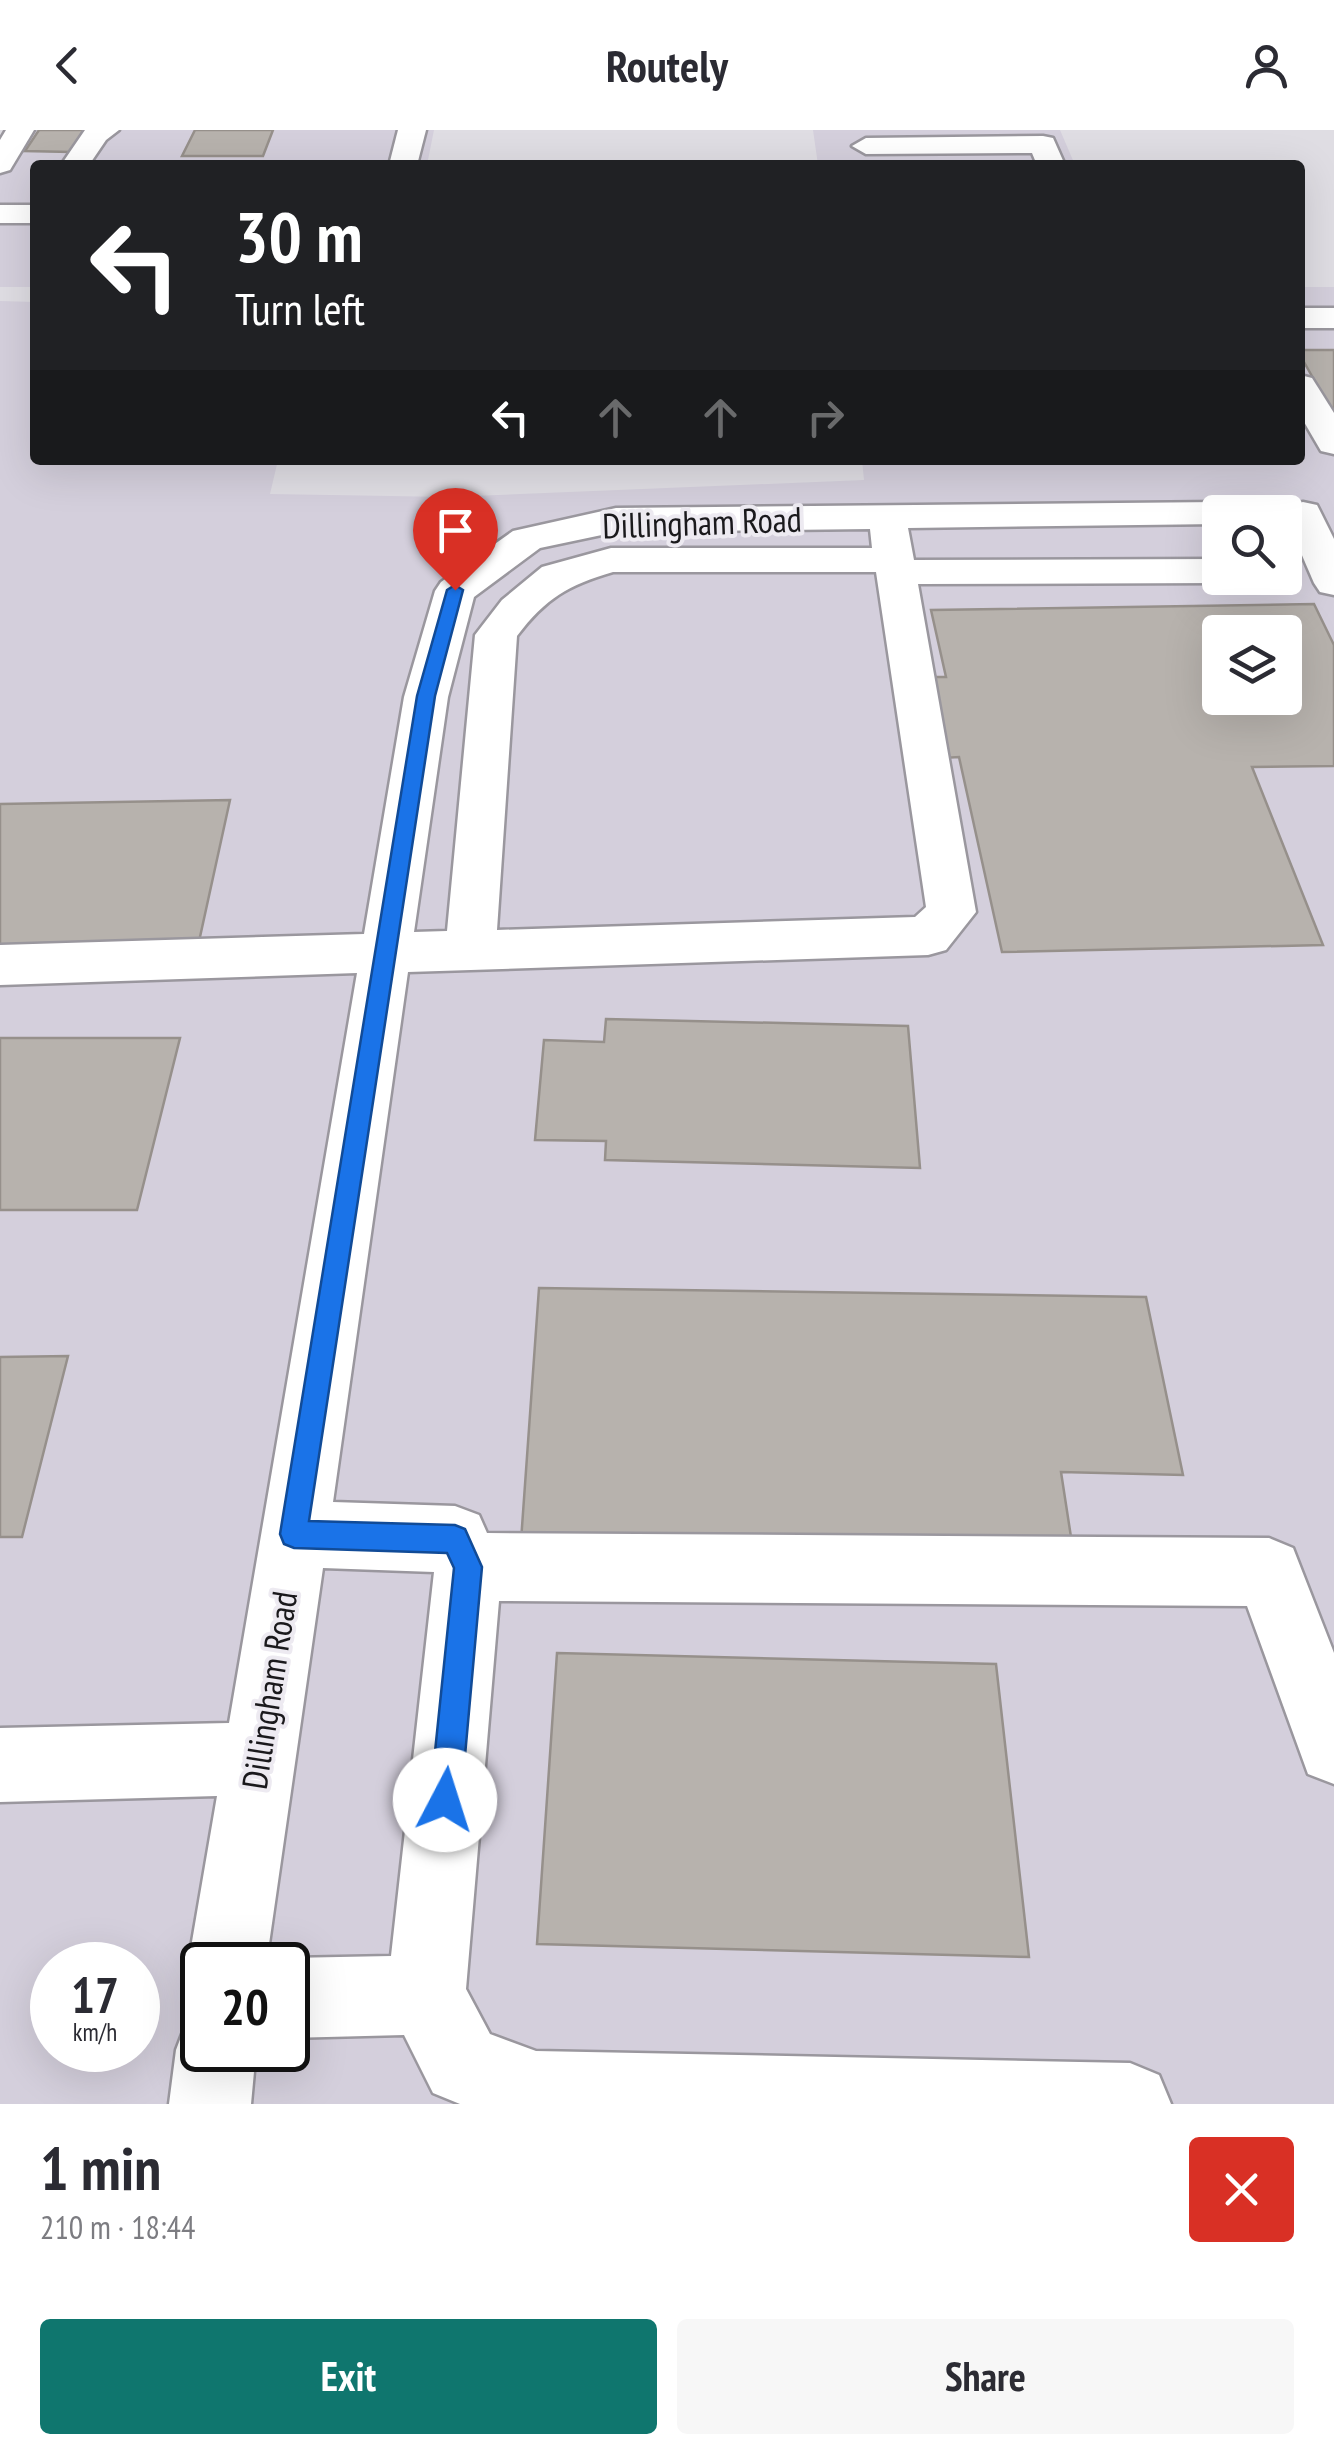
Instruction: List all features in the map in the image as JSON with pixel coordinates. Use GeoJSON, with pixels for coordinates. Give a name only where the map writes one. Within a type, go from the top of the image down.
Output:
{"type":"FeatureCollection","features":[{"type":"Feature","properties":{"kind":"street"},"geometry":{"type":"LineString","coordinates":[[0,164],[20,130]]}},
{"type":"Feature","properties":{"kind":"street"},"geometry":{"type":"LineString","coordinates":[[78,160],[96,134],[105,130]]}},
{"type":"Feature","properties":{"kind":"street"},"geometry":{"type":"LineString","coordinates":[[404,160],[412,130]]}},
{"type":"Feature","properties":{"kind":"street"},"geometry":{"type":"LineString","coordinates":[[866,147],[1042,144],[1049,160]]}},
{"type":"Feature","properties":{"kind":"street"},"geometry":{"type":"LineString","coordinates":[[0,214],[30,214]]}},
{"type":"Feature","properties":{"kind":"street"},"geometry":{"type":"LineString","coordinates":[[1305,318],[1334,318]]}},
{"type":"Feature","properties":{"kind":"street"},"geometry":{"type":"LineString","coordinates":[[1305,394],[1332,438]]}},
{"type":"Feature","properties":{"kind":"street"},"geometry":{"type":"LineString","coordinates":[[1302,574],[1331,577],[1307,512]]}},
{"type":"Feature","properties":{"kind":"street","name":"Dillingham Road"},"geometry":{"type":"LineString","coordinates":[[230,1942],[426,696],[455,590],[527,539],[616,520],[892,550],[1202,516]]}},
{"type":"Feature","properties":{"kind":"street"},"geometry":{"type":"LineString","coordinates":[[470,950],[496,635],[516,609],[556,576],[612,560],[892,550],[1202,571]]}},
{"type":"Feature","properties":{"kind":"street"},"geometry":{"type":"LineString","coordinates":[[0,965],[928,936],[951,912],[892,550]]}},
{"type":"Feature","properties":{"kind":"street"},"geometry":{"type":"LineString","coordinates":[[294,1534],[455,1539],[468,1567],[426,1995],[462,2064],[536,2092],[1130,2104]]}},
{"type":"Feature","properties":{"kind":"street"},"geometry":{"type":"LineString","coordinates":[[468,1567],[1269,1572],[1334,1748]]}},
{"type":"Feature","properties":{"kind":"street"},"geometry":{"type":"LineString","coordinates":[[0,1765],[258,1758]]}},
{"type":"Feature","properties":{"kind":"street"},"geometry":{"type":"LineString","coordinates":[[310,1998],[426,1995]]}},
{"type":"Feature","properties":{"kind":"street"},"geometry":{"type":"LineString","coordinates":[[210,2104],[214,2072]]}},
{"type":"Feature","properties":{"kind":"shaded area"},"geometry":{"type":"Polygon","coordinates":[[[5,130],[434,130],[428,160],[30,160],[30,287],[0,287],[0,138],[5,130]]]}},
{"type":"Feature","properties":{"kind":"shaded area"},"geometry":{"type":"Polygon","coordinates":[[[813,130],[1060,130],[1073,160],[817,160],[813,130]]]}},
{"type":"Feature","properties":{"kind":"shaded area"},"geometry":{"type":"Polygon","coordinates":[[[1305,287],[1334,287],[1334,2104],[0,2104],[0,301],[30,302],[30,465],[277,465],[270,494],[450,497],[864,480],[862,465],[1305,465],[1305,287]]]}},
{"type":"Feature","properties":{"kind":"building"},"geometry":{"type":"Polygon","coordinates":[[[39,130],[84,130],[71,152],[25,151],[39,130]]]}},
{"type":"Feature","properties":{"kind":"building"},"geometry":{"type":"Polygon","coordinates":[[[195,130],[273,130],[263,156],[182,156],[195,130]]]}},
{"type":"Feature","properties":{"kind":"building"},"geometry":{"type":"Polygon","coordinates":[[[1305,350],[1334,350],[1334,415],[1305,364],[1305,350]]]}},
{"type":"Feature","properties":{"kind":"building"},"geometry":{"type":"Polygon","coordinates":[[[1314,604],[1334,645],[1334,766],[1252,767],[1323,945],[1002,952],[959,757],[943,758],[926,677],[946,677],[931,610],[1314,604]]]}},
{"type":"Feature","properties":{"kind":"building"},"geometry":{"type":"Polygon","coordinates":[[[230,800],[198,946],[0,950],[0,804],[230,800]]]}},
{"type":"Feature","properties":{"kind":"building"},"geometry":{"type":"Polygon","coordinates":[[[606,1019],[908,1026],[920,1168],[605,1160],[606,1141],[535,1140],[544,1040],[604,1042],[606,1019]]]}},
{"type":"Feature","properties":{"kind":"building"},"geometry":{"type":"Polygon","coordinates":[[[0,1038],[180,1038],[137,1210],[0,1210],[0,1038]]]}},
{"type":"Feature","properties":{"kind":"building"},"geometry":{"type":"Polygon","coordinates":[[[539,1288],[1146,1297],[1183,1475],[1061,1472],[1073,1550],[521,1541],[539,1288]]]}},
{"type":"Feature","properties":{"kind":"building"},"geometry":{"type":"Polygon","coordinates":[[[68,1356],[22,1537],[0,1537],[0,1357],[68,1356]]]}},
{"type":"Feature","properties":{"kind":"building"},"geometry":{"type":"Polygon","coordinates":[[[557,1653],[996,1664],[1029,1957],[537,1944],[557,1653]]]}},
{"type":"Feature","properties":{"kind":"route"},"geometry":{"type":"LineString","coordinates":[[445,1800],[468,1567],[455,1539],[294,1534],[426,696],[455,590]]}}]}
